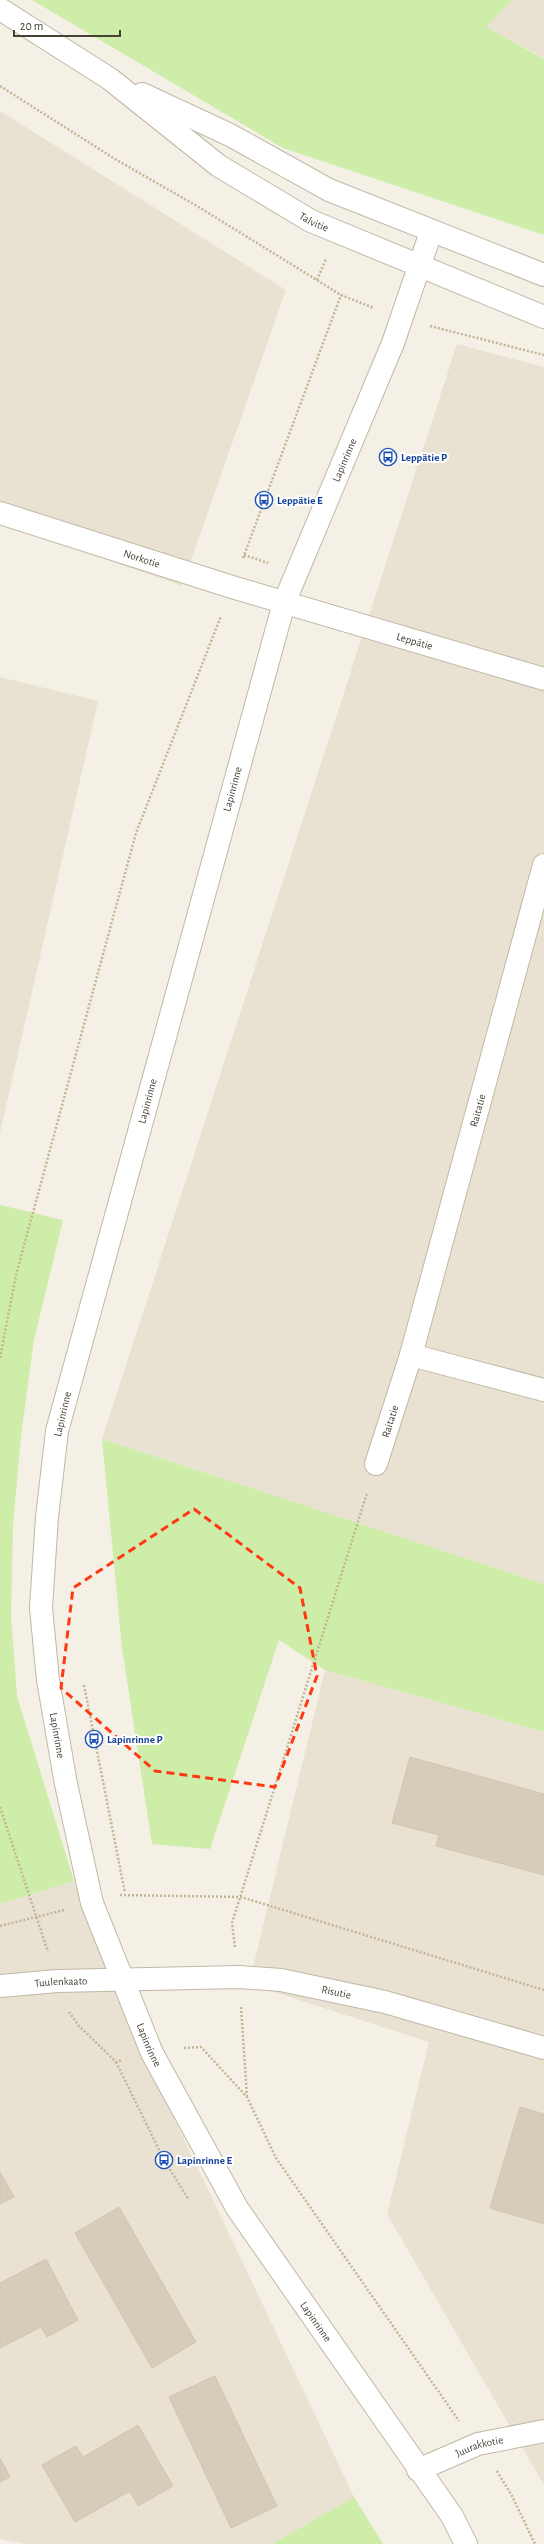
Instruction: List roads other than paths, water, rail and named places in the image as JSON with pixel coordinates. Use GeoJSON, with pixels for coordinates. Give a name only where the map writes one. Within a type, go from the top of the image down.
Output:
{"type":"FeatureCollection","features":[{"type":"Feature","properties":{"kind":"street","name":"Talvitie"},"geometry":{"type":"LineString","coordinates":[[0,9],[110,79],[219,166],[310,221],[544,317]]}},
{"type":"Feature","properties":{"kind":"street","name":"Talvitie"},"geometry":{"type":"LineString","coordinates":[[110,79],[230,135],[329,190],[544,275]]}},
{"type":"Feature","properties":{"kind":"street","name":"Lapinrinne"},"geometry":{"type":"LineString","coordinates":[[432,232],[402,319],[284,603],[57,1431],[48,1509],[41,1608],[48,1680],[66,1784],[92,1903],[152,2053],[237,2208],[418,2470],[452,2516],[466,2544]]}},
{"type":"Feature","properties":{"kind":"street","name":"Norkotie"},"geometry":{"type":"LineString","coordinates":[[0,514],[284,603]]}},
{"type":"Feature","properties":{"kind":"street","name":"Leppätie"},"geometry":{"type":"LineString","coordinates":[[284,603],[544,679]]}},
{"type":"Feature","properties":{"kind":"street","name":"Raitatie"},"geometry":{"type":"LineString","coordinates":[[376,1464],[411,1355],[544,865]]}},
{"type":"Feature","properties":{"kind":"street"},"geometry":{"type":"LineString","coordinates":[[411,1355],[544,1390]]}},
{"type":"Feature","properties":{"kind":"street","name":"Risutie"},"geometry":{"type":"LineString","coordinates":[[122,1980],[238,1977],[282,1980],[385,2002],[544,2048]]}},
{"type":"Feature","properties":{"kind":"street","name":"Tuulenkaato"},"geometry":{"type":"LineString","coordinates":[[0,1986],[57,1981],[122,1980]]}},
{"type":"Feature","properties":{"kind":"street","name":"Juurakkotie"},"geometry":{"type":"LineString","coordinates":[[418,2470],[478,2444],[544,2431]]}},
{"type":"Feature","properties":{"kind":"place","name":"Leppätie P"},"geometry":{"type":"Point","coordinates":[388,457]}},
{"type":"Feature","properties":{"kind":"place","name":"Leppätie E"},"geometry":{"type":"Point","coordinates":[264,500]}},
{"type":"Feature","properties":{"kind":"place","name":"Lapinrinne P"},"geometry":{"type":"Point","coordinates":[94,1739]}},
{"type":"Feature","properties":{"kind":"place","name":"Lapinrinne E"},"geometry":{"type":"Point","coordinates":[164,2160]}}]}
